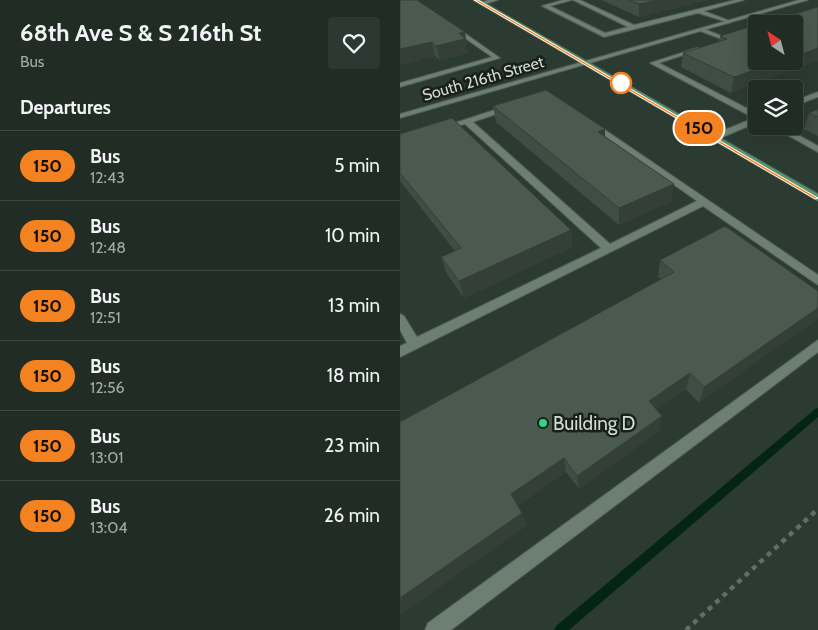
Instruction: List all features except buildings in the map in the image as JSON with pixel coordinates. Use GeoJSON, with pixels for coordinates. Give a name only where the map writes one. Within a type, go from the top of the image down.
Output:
{"type":"FeatureCollection","features":[{"type":"Feature","properties":{"kind":"main road"},"geometry":{"type":"LineString","coordinates":[[479,2],[818,198]]}},
{"type":"Feature","properties":{"kind":"street"},"geometry":{"type":"LineString","coordinates":[[479,2],[495,0]]}},
{"type":"Feature","properties":{"kind":"street"},"geometry":{"type":"LineString","coordinates":[[569,0],[544,6],[599,34],[612,34],[741,0]]}},
{"type":"Feature","properties":{"kind":"street"},"geometry":{"type":"LineString","coordinates":[[576,0],[635,28]]}},
{"type":"Feature","properties":{"kind":"street","name":"South 216th Street"},"geometry":{"type":"LineString","coordinates":[[400,116],[805,0]]}},
{"type":"Feature","properties":{"kind":"street"},"geometry":{"type":"LineString","coordinates":[[699,11],[728,22]]}},
{"type":"Feature","properties":{"kind":"street"},"geometry":{"type":"LineString","coordinates":[[400,85],[497,58],[446,22]]}},
{"type":"Feature","properties":{"kind":"street"},"geometry":{"type":"LineString","coordinates":[[702,30],[729,40]]}},
{"type":"Feature","properties":{"kind":"street"},"geometry":{"type":"LineString","coordinates":[[719,43],[738,38]]}},
{"type":"Feature","properties":{"kind":"street"},"geometry":{"type":"LineString","coordinates":[[710,46],[653,63],[748,114]]}},
{"type":"Feature","properties":{"kind":"street"},"geometry":{"type":"LineString","coordinates":[[803,100],[818,94]]}},
{"type":"Feature","properties":{"kind":"street"},"geometry":{"type":"LineString","coordinates":[[434,131],[520,104]]}},
{"type":"Feature","properties":{"kind":"street"},"geometry":{"type":"LineString","coordinates":[[587,120],[818,281]]}},
{"type":"Feature","properties":{"kind":"street"},"geometry":{"type":"LineString","coordinates":[[467,121],[608,249]]}},
{"type":"Feature","properties":{"kind":"street"},"geometry":{"type":"LineString","coordinates":[[715,137],[748,122]]}},
{"type":"Feature","properties":{"kind":"street"},"geometry":{"type":"LineString","coordinates":[[792,135],[818,149]]}},
{"type":"Feature","properties":{"kind":"street"},"geometry":{"type":"LineString","coordinates":[[400,352],[705,202]]}},
{"type":"Feature","properties":{"kind":"street"},"geometry":{"type":"LineString","coordinates":[[400,319],[415,344]]}},
{"type":"Feature","properties":{"kind":"street"},"geometry":{"type":"LineString","coordinates":[[435,630],[818,345]]}},
{"type":"Feature","properties":{"kind":"path"},"geometry":{"type":"LineString","coordinates":[[686,630],[818,509]]}},
{"type":"Feature","properties":{"kind":"waterway"},"geometry":{"type":"LineString","coordinates":[[560,630],[818,412]]}},
{"type":"Feature","properties":{"kind":"bus line","name":"150"},"geometry":{"type":"LineString","coordinates":[[476,0],[818,198]]}},
{"type":"Feature","properties":{"kind":"place","name":"Building D"},"geometry":{"type":"Point","coordinates":[543,423]}}]}
